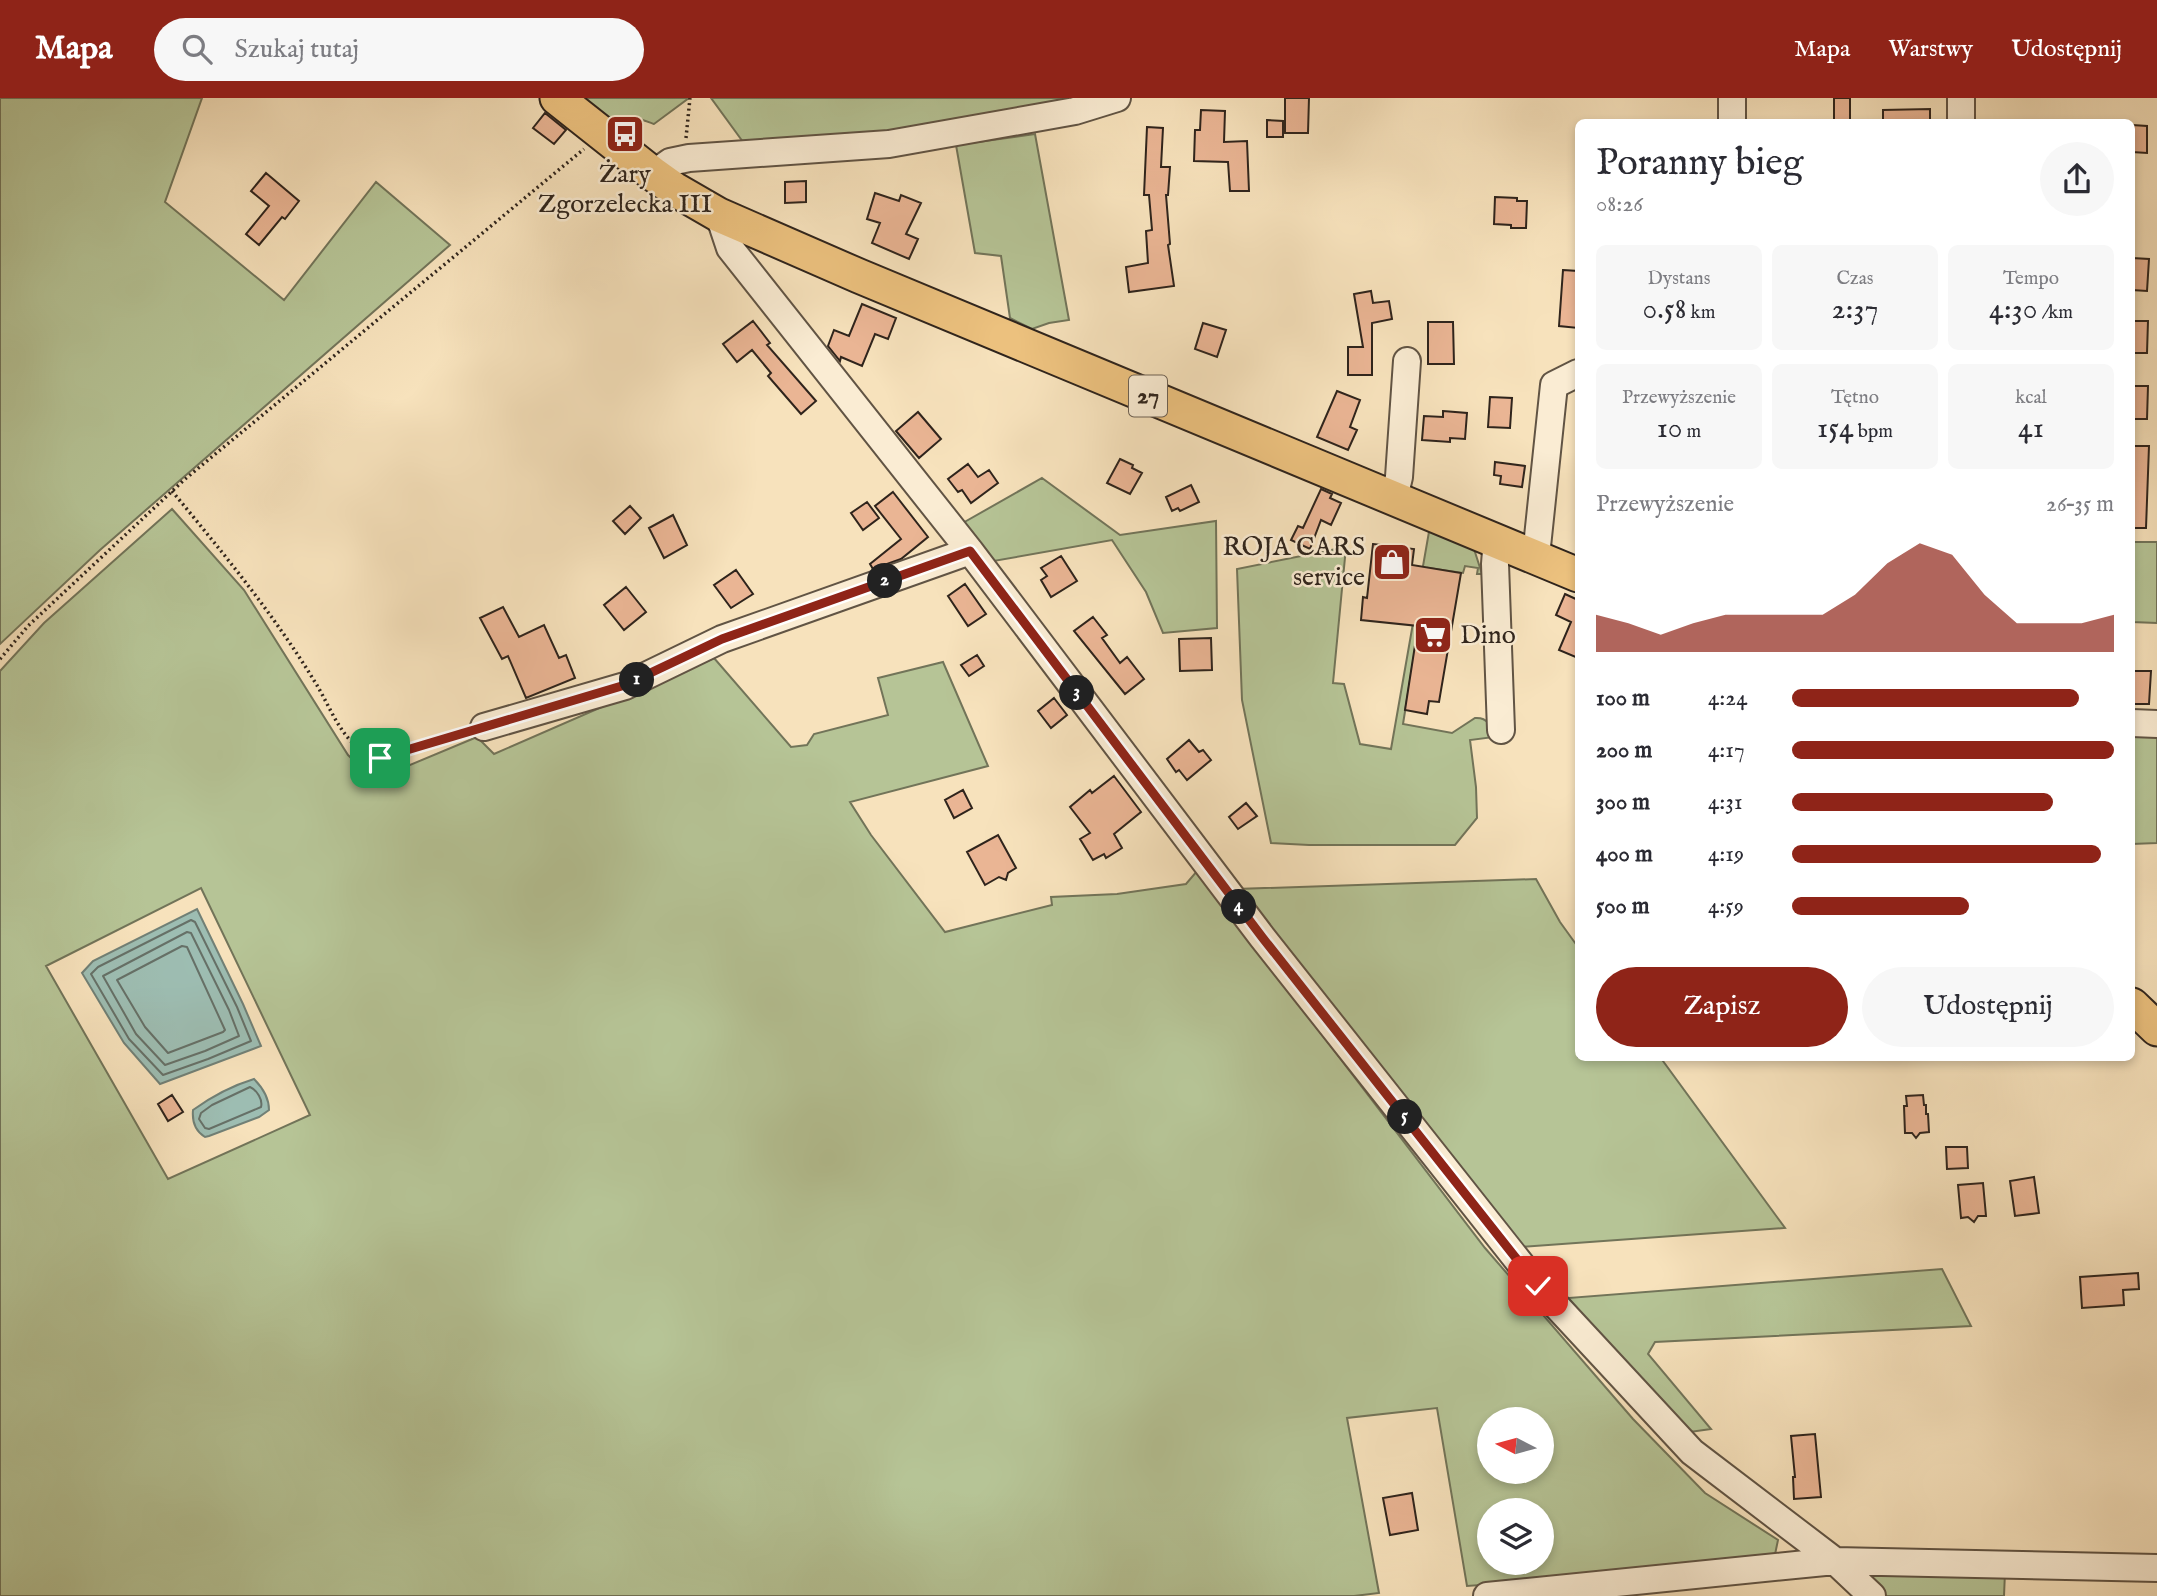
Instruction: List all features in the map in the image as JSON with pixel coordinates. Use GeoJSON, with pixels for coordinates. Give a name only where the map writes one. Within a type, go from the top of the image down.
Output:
{"type":"FeatureCollection","features":[{"type":"Feature","properties":{"kind":"main road","name":"27"},"geometry":{"type":"LineString","coordinates":[[557,98],[653,174],[719,215],[859,276],[1575,574]]}},
{"type":"Feature","properties":{"kind":"main road"},"geometry":{"type":"LineString","coordinates":[[2135,1008],[2157,1029]]}},
{"type":"Feature","properties":{"kind":"street"},"geometry":{"type":"LineString","coordinates":[[653,174],[670,162],[689,158],[889,144],[1075,111],[1117,98]]}},
{"type":"Feature","properties":{"kind":"street"},"geometry":{"type":"LineString","coordinates":[[1732,98],[1732,119]]}},
{"type":"Feature","properties":{"kind":"street"},"geometry":{"type":"LineString","coordinates":[[1961,98],[1961,119]]}},
{"type":"Feature","properties":{"kind":"street"},"geometry":{"type":"LineString","coordinates":[[719,215],[730,248],[970,551],[1262,937],[1538,1286],[1692,1452],[1835,1561],[1872,1596]]}},
{"type":"Feature","properties":{"kind":"street"},"geometry":{"type":"LineString","coordinates":[[1394,498],[1399,477],[1407,361]]}},
{"type":"Feature","properties":{"kind":"street"},"geometry":{"type":"LineString","coordinates":[[1536,556],[1553,385],[1575,374]]}},
{"type":"Feature","properties":{"kind":"street"},"geometry":{"type":"LineString","coordinates":[[1499,541],[1495,564],[1501,730]]}},
{"type":"Feature","properties":{"kind":"street"},"geometry":{"type":"LineString","coordinates":[[484,727],[625,685],[722,639],[970,551]]}},
{"type":"Feature","properties":{"kind":"street"},"geometry":{"type":"LineString","coordinates":[[2135,723],[2157,724]]}},
{"type":"Feature","properties":{"kind":"street"},"geometry":{"type":"LineString","coordinates":[[1486,1596],[1835,1561],[2157,1568]]}},
{"type":"Feature","properties":{"kind":"path"},"geometry":{"type":"LineString","coordinates":[[689,158],[686,144],[690,98]]}},
{"type":"Feature","properties":{"kind":"path"},"geometry":{"type":"LineString","coordinates":[[0,659],[28,626],[172,491],[601,134]]}},
{"type":"Feature","properties":{"kind":"path"},"geometry":{"type":"LineString","coordinates":[[172,491],[294,647],[348,737],[363,752],[380,758],[484,727]]}},
{"type":"Feature","properties":{"kind":"green space"},"geometry":{"type":"Polygon","coordinates":[[[0,98],[202,98],[165,202],[284,300],[376,182],[450,245],[100,550],[0,644],[0,98]]]}},
{"type":"Feature","properties":{"kind":"green space"},"geometry":{"type":"Polygon","coordinates":[[[580,98],[689,98],[654,124],[625,116],[608,121],[580,98]]]}},
{"type":"Feature","properties":{"kind":"green space"},"geometry":{"type":"Polygon","coordinates":[[[711,98],[1117,98],[965,128],[746,146],[711,98]]]}},
{"type":"Feature","properties":{"kind":"green space"},"geometry":{"type":"Polygon","coordinates":[[[1035,134],[1069,320],[1032,329],[1010,318],[1001,256],[975,253],[956,145],[1035,134]]]}},
{"type":"Feature","properties":{"kind":"green space"},"geometry":{"type":"Polygon","coordinates":[[[1042,478],[1120,535],[1216,521],[1217,628],[1163,633],[1146,592],[1112,540],[988,562],[961,524],[1042,478]]]}},
{"type":"Feature","properties":{"kind":"green space"},"geometry":{"type":"Polygon","coordinates":[[[172,509],[244,590],[348,755],[374,780],[477,737],[494,754],[714,658],[791,747],[807,745],[814,734],[888,715],[878,678],[943,662],[988,766],[850,802],[871,835],[945,932],[1052,905],[1051,897],[1117,894],[1186,884],[1197,871],[1485,1248],[1633,1419],[1705,1493],[1778,1540],[1773,1564],[1467,1586],[1437,1408],[1347,1418],[1379,1593],[1354,1596],[0,1596],[0,671],[44,623],[172,509]],[[201,888],[46,966],[168,1179],[310,1115],[201,888]]]}},
{"type":"Feature","properties":{"kind":"green space"},"geometry":{"type":"Polygon","coordinates":[[[1430,526],[1474,549],[1482,574],[1477,574],[1478,568],[1465,566],[1463,573],[1428,568],[1403,724],[1452,733],[1475,718],[1488,723],[1494,737],[1470,740],[1477,818],[1455,845],[1271,843],[1242,700],[1237,569],[1346,547],[1333,683],[1344,684],[1360,744],[1391,749],[1430,526]]]}},
{"type":"Feature","properties":{"kind":"green space"},"geometry":{"type":"Polygon","coordinates":[[[2135,542],[2157,542],[2157,623],[2135,622],[2135,542]]]}},
{"type":"Feature","properties":{"kind":"green space"},"geometry":{"type":"Polygon","coordinates":[[[2135,732],[2157,734],[2157,843],[2135,844],[2135,732]]]}},
{"type":"Feature","properties":{"kind":"green space"},"geometry":{"type":"Polygon","coordinates":[[[1536,879],[1575,943],[1575,1061],[1663,1061],[1785,1228],[1521,1247],[1237,889],[1536,879]]]}},
{"type":"Feature","properties":{"kind":"green space"},"geometry":{"type":"Polygon","coordinates":[[[1942,1269],[1971,1326],[1655,1342],[1648,1354],[1711,1429],[1683,1433],[1568,1298],[1942,1269]]]}},
{"type":"Feature","properties":{"kind":"green space"},"geometry":{"type":"Polygon","coordinates":[[[1840,1559],[2005,1572],[2004,1596],[1883,1596],[1840,1559]]]}},
{"type":"Feature","properties":{"kind":"water"},"geometry":{"type":"Polygon","coordinates":[[[197,909],[261,1046],[160,1084],[124,1043],[82,973],[93,961],[197,909]]]}},
{"type":"Feature","properties":{"kind":"water"},"geometry":{"type":"Polygon","coordinates":[[[254,1079],[265,1093],[269,1110],[259,1117],[209,1136],[205,1137],[199,1132],[194,1122],[193,1110],[222,1092],[254,1079]]]}},
{"type":"Feature","properties":{"kind":"building"},"geometry":{"type":"Polygon","coordinates":[[[1285,98],[1309,98],[1308,133],[1285,133],[1285,98]]]}},
{"type":"Feature","properties":{"kind":"building"},"geometry":{"type":"Polygon","coordinates":[[[1834,98],[1850,98],[1850,119],[1834,119],[1834,98]]]}},
{"type":"Feature","properties":{"kind":"building"},"geometry":{"type":"Polygon","coordinates":[[[1930,109],[1930,119],[1883,119],[1883,110],[1930,109]]]}},
{"type":"Feature","properties":{"kind":"building"},"geometry":{"type":"Polygon","coordinates":[[[1201,110],[1225,111],[1224,142],[1247,141],[1249,191],[1230,191],[1228,162],[1194,161],[1195,130],[1200,130],[1201,110]]]}},
{"type":"Feature","properties":{"kind":"building"},"geometry":{"type":"Polygon","coordinates":[[[545,113],[566,130],[554,144],[533,128],[545,113]]]}},
{"type":"Feature","properties":{"kind":"building"},"geometry":{"type":"Polygon","coordinates":[[[1267,120],[1283,121],[1283,137],[1267,137],[1267,120]]]}},
{"type":"Feature","properties":{"kind":"building"},"geometry":{"type":"Polygon","coordinates":[[[2135,125],[2147,126],[2147,153],[2135,152],[2135,125]]]}},
{"type":"Feature","properties":{"kind":"building"},"geometry":{"type":"Polygon","coordinates":[[[1147,127],[1163,128],[1161,167],[1170,167],[1166,195],[1168,245],[1174,286],[1129,292],[1126,267],[1148,263],[1146,231],[1152,230],[1149,195],[1144,195],[1147,127]]]}},
{"type":"Feature","properties":{"kind":"building"},"geometry":{"type":"Polygon","coordinates":[[[266,173],[299,201],[259,245],[246,234],[269,206],[251,191],[266,173]]]}},
{"type":"Feature","properties":{"kind":"building"},"geometry":{"type":"Polygon","coordinates":[[[806,181],[806,202],[785,203],[785,182],[806,181]]]}},
{"type":"Feature","properties":{"kind":"building"},"geometry":{"type":"Polygon","coordinates":[[[875,193],[899,201],[901,195],[921,203],[906,234],[918,239],[909,259],[872,243],[880,223],[867,219],[875,193]]]}},
{"type":"Feature","properties":{"kind":"building"},"geometry":{"type":"Polygon","coordinates":[[[1495,197],[1527,201],[1526,228],[1494,224],[1495,197]]]}},
{"type":"Feature","properties":{"kind":"building"},"geometry":{"type":"Polygon","coordinates":[[[2135,258],[2149,259],[2147,291],[2135,290],[2135,258]]]}},
{"type":"Feature","properties":{"kind":"building"},"geometry":{"type":"Polygon","coordinates":[[[1563,270],[1575,271],[1575,328],[1559,326],[1563,270]]]}},
{"type":"Feature","properties":{"kind":"building"},"geometry":{"type":"Polygon","coordinates":[[[1371,291],[1373,303],[1389,301],[1392,319],[1372,323],[1372,375],[1348,375],[1348,347],[1363,347],[1354,294],[1371,291]]]}},
{"type":"Feature","properties":{"kind":"building"},"geometry":{"type":"Polygon","coordinates":[[[862,304],[896,318],[888,339],[875,334],[862,366],[841,357],[840,361],[828,346],[834,330],[849,336],[862,304]]]}},
{"type":"Feature","properties":{"kind":"building"},"geometry":{"type":"Polygon","coordinates":[[[753,321],[770,343],[767,345],[816,401],[801,414],[768,376],[771,373],[752,350],[737,362],[723,344],[753,321]]]}},
{"type":"Feature","properties":{"kind":"building"},"geometry":{"type":"Polygon","coordinates":[[[2135,321],[2148,321],[2147,353],[2135,353],[2135,321]]]}},
{"type":"Feature","properties":{"kind":"building"},"geometry":{"type":"Polygon","coordinates":[[[1428,322],[1453,322],[1454,364],[1428,364],[1428,322]]]}},
{"type":"Feature","properties":{"kind":"building"},"geometry":{"type":"Polygon","coordinates":[[[1203,323],[1226,330],[1217,357],[1195,349],[1203,323]]]}},
{"type":"Feature","properties":{"kind":"building"},"geometry":{"type":"Polygon","coordinates":[[[2135,386],[2148,386],[2147,419],[2135,419],[2135,386]]]}},
{"type":"Feature","properties":{"kind":"building"},"geometry":{"type":"Polygon","coordinates":[[[1337,391],[1360,400],[1350,427],[1357,430],[1348,450],[1317,437],[1337,391]]]}},
{"type":"Feature","properties":{"kind":"building"},"geometry":{"type":"Polygon","coordinates":[[[1490,397],[1512,398],[1510,428],[1488,427],[1490,397]]]}},
{"type":"Feature","properties":{"kind":"building"},"geometry":{"type":"Polygon","coordinates":[[[1443,411],[1467,413],[1465,439],[1450,438],[1450,442],[1422,440],[1424,416],[1443,417],[1443,411]]]}},
{"type":"Feature","properties":{"kind":"building"},"geometry":{"type":"Polygon","coordinates":[[[918,412],[941,439],[919,458],[896,431],[918,412]]]}},
{"type":"Feature","properties":{"kind":"building"},"geometry":{"type":"Polygon","coordinates":[[[2135,446],[2149,446],[2146,528],[2135,528],[2135,446]]]}},
{"type":"Feature","properties":{"kind":"building"},"geometry":{"type":"Polygon","coordinates":[[[1120,459],[1142,473],[1130,494],[1107,483],[1120,459]]]}},
{"type":"Feature","properties":{"kind":"building"},"geometry":{"type":"Polygon","coordinates":[[[1495,462],[1525,466],[1522,487],[1500,484],[1501,476],[1494,475],[1495,462]]]}},
{"type":"Feature","properties":{"kind":"building"},"geometry":{"type":"Polygon","coordinates":[[[968,464],[978,477],[989,470],[998,483],[971,503],[962,490],[958,492],[948,479],[968,464]]]}},
{"type":"Feature","properties":{"kind":"building"},"geometry":{"type":"Polygon","coordinates":[[[1191,485],[1199,502],[1180,511],[1178,508],[1172,511],[1166,497],[1191,485]]]}},
{"type":"Feature","properties":{"kind":"building"},"geometry":{"type":"Polygon","coordinates":[[[1321,489],[1332,494],[1330,498],[1341,503],[1331,525],[1321,520],[1310,549],[1291,540],[1298,526],[1303,528],[1321,489]]]}},
{"type":"Feature","properties":{"kind":"building"},"geometry":{"type":"Polygon","coordinates":[[[893,492],[928,537],[901,559],[873,569],[870,564],[901,539],[875,506],[893,492]]]}},
{"type":"Feature","properties":{"kind":"building"},"geometry":{"type":"Polygon","coordinates":[[[867,502],[879,518],[863,530],[851,513],[867,502]]]}},
{"type":"Feature","properties":{"kind":"building"},"geometry":{"type":"Polygon","coordinates":[[[630,506],[641,518],[625,534],[613,521],[630,506]]]}},
{"type":"Feature","properties":{"kind":"building"},"geometry":{"type":"Polygon","coordinates":[[[673,515],[687,545],[664,558],[649,528],[673,515]]]}},
{"type":"Feature","properties":{"kind":"building"},"geometry":{"type":"Polygon","coordinates":[[[1373,544],[1414,549],[1412,565],[1461,573],[1439,702],[1429,701],[1427,714],[1405,710],[1418,626],[1361,620],[1363,597],[1367,598],[1373,544]]]}},
{"type":"Feature","properties":{"kind":"building"},"geometry":{"type":"Polygon","coordinates":[[[1061,556],[1077,581],[1051,597],[1041,580],[1047,576],[1041,568],[1061,556]]]}},
{"type":"Feature","properties":{"kind":"building"},"geometry":{"type":"Polygon","coordinates":[[[736,570],[753,594],[731,608],[714,585],[736,570]]]}},
{"type":"Feature","properties":{"kind":"building"},"geometry":{"type":"Polygon","coordinates":[[[965,584],[986,614],[968,626],[948,596],[965,584]]]}},
{"type":"Feature","properties":{"kind":"building"},"geometry":{"type":"Polygon","coordinates":[[[626,587],[646,612],[624,630],[604,605],[626,587]]]}},
{"type":"Feature","properties":{"kind":"building"},"geometry":{"type":"Polygon","coordinates":[[[1565,594],[1575,599],[1575,657],[1559,650],[1571,622],[1556,615],[1565,594]]]}},
{"type":"Feature","properties":{"kind":"building"},"geometry":{"type":"Polygon","coordinates":[[[503,607],[519,637],[544,625],[559,658],[566,655],[575,678],[526,698],[508,656],[502,659],[480,618],[503,607]]]}},
{"type":"Feature","properties":{"kind":"building"},"geometry":{"type":"Polygon","coordinates":[[[1093,617],[1107,635],[1102,638],[1120,663],[1127,657],[1144,679],[1125,694],[1074,631],[1093,617]]]}},
{"type":"Feature","properties":{"kind":"building"},"geometry":{"type":"Polygon","coordinates":[[[1211,638],[1212,670],[1180,671],[1179,639],[1211,638]]]}},
{"type":"Feature","properties":{"kind":"building"},"geometry":{"type":"Polygon","coordinates":[[[977,655],[984,666],[969,676],[961,665],[977,655]]]}},
{"type":"Feature","properties":{"kind":"building"},"geometry":{"type":"Polygon","coordinates":[[[2135,671],[2151,671],[2149,704],[2135,704],[2135,671]]]}},
{"type":"Feature","properties":{"kind":"building"},"geometry":{"type":"Polygon","coordinates":[[[1054,698],[1067,715],[1051,728],[1038,711],[1054,698]]]}},
{"type":"Feature","properties":{"kind":"building"},"geometry":{"type":"Polygon","coordinates":[[[1189,740],[1199,752],[1203,750],[1211,760],[1187,780],[1179,770],[1176,772],[1167,759],[1189,740]]]}},
{"type":"Feature","properties":{"kind":"building"},"geometry":{"type":"Polygon","coordinates":[[[1114,776],[1141,812],[1114,834],[1122,848],[1106,858],[1104,854],[1093,860],[1080,839],[1090,833],[1070,807],[1090,790],[1092,793],[1114,776]]]}},
{"type":"Feature","properties":{"kind":"building"},"geometry":{"type":"Polygon","coordinates":[[[963,790],[972,808],[954,818],[945,800],[963,790]]]}},
{"type":"Feature","properties":{"kind":"building"},"geometry":{"type":"Polygon","coordinates":[[[1246,803],[1257,816],[1238,829],[1229,817],[1246,803]]]}},
{"type":"Feature","properties":{"kind":"building"},"geometry":{"type":"Polygon","coordinates":[[[998,835],[1016,868],[1008,873],[1006,880],[999,877],[985,885],[967,852],[998,835]]]}},
{"type":"Feature","properties":{"kind":"building"},"geometry":{"type":"Polygon","coordinates":[[[172,1095],[183,1112],[168,1121],[158,1104],[172,1095]]]}},
{"type":"Feature","properties":{"kind":"building"},"geometry":{"type":"Polygon","coordinates":[[[1923,1095],[1929,1132],[1920,1133],[1916,1138],[1912,1133],[1905,1133],[1904,1106],[1907,1106],[1906,1096],[1923,1095]]]}},
{"type":"Feature","properties":{"kind":"building"},"geometry":{"type":"Polygon","coordinates":[[[1946,1147],[1967,1147],[1968,1168],[1947,1169],[1946,1147]]]}},
{"type":"Feature","properties":{"kind":"building"},"geometry":{"type":"Polygon","coordinates":[[[2034,1177],[2039,1213],[2015,1216],[2010,1181],[2034,1177]]]}},
{"type":"Feature","properties":{"kind":"building"},"geometry":{"type":"Polygon","coordinates":[[[1983,1183],[1986,1216],[1978,1216],[1974,1222],[1968,1217],[1961,1218],[1958,1185],[1983,1183]]]}},
{"type":"Feature","properties":{"kind":"building"},"geometry":{"type":"Polygon","coordinates":[[[2138,1273],[2139,1289],[2123,1290],[2124,1305],[2082,1308],[2080,1277],[2138,1273]]]}},
{"type":"Feature","properties":{"kind":"building"},"geometry":{"type":"Polygon","coordinates":[[[1815,1434],[1821,1497],[1794,1499],[1791,1436],[1815,1434]]]}},
{"type":"Feature","properties":{"kind":"building"},"geometry":{"type":"Polygon","coordinates":[[[1412,1493],[1418,1530],[1390,1535],[1383,1498],[1412,1493]]]}},
{"type":"Feature","properties":{"kind":"place","name":"Żary Zgorzelecka III"},"geometry":{"type":"Point","coordinates":[625,134]}},
{"type":"Feature","properties":{"kind":"place","name":"ROJA CARS service"},"geometry":{"type":"Point","coordinates":[1392,562]}},
{"type":"Feature","properties":{"kind":"place","name":"Dino"},"geometry":{"type":"Point","coordinates":[1433,635]}},
{"type":"Feature","properties":{"kind":"route"},"geometry":{"type":"LineString","coordinates":[[380,758],[625,685],[722,639],[970,551],[1262,937],[1538,1286]]}}]}
